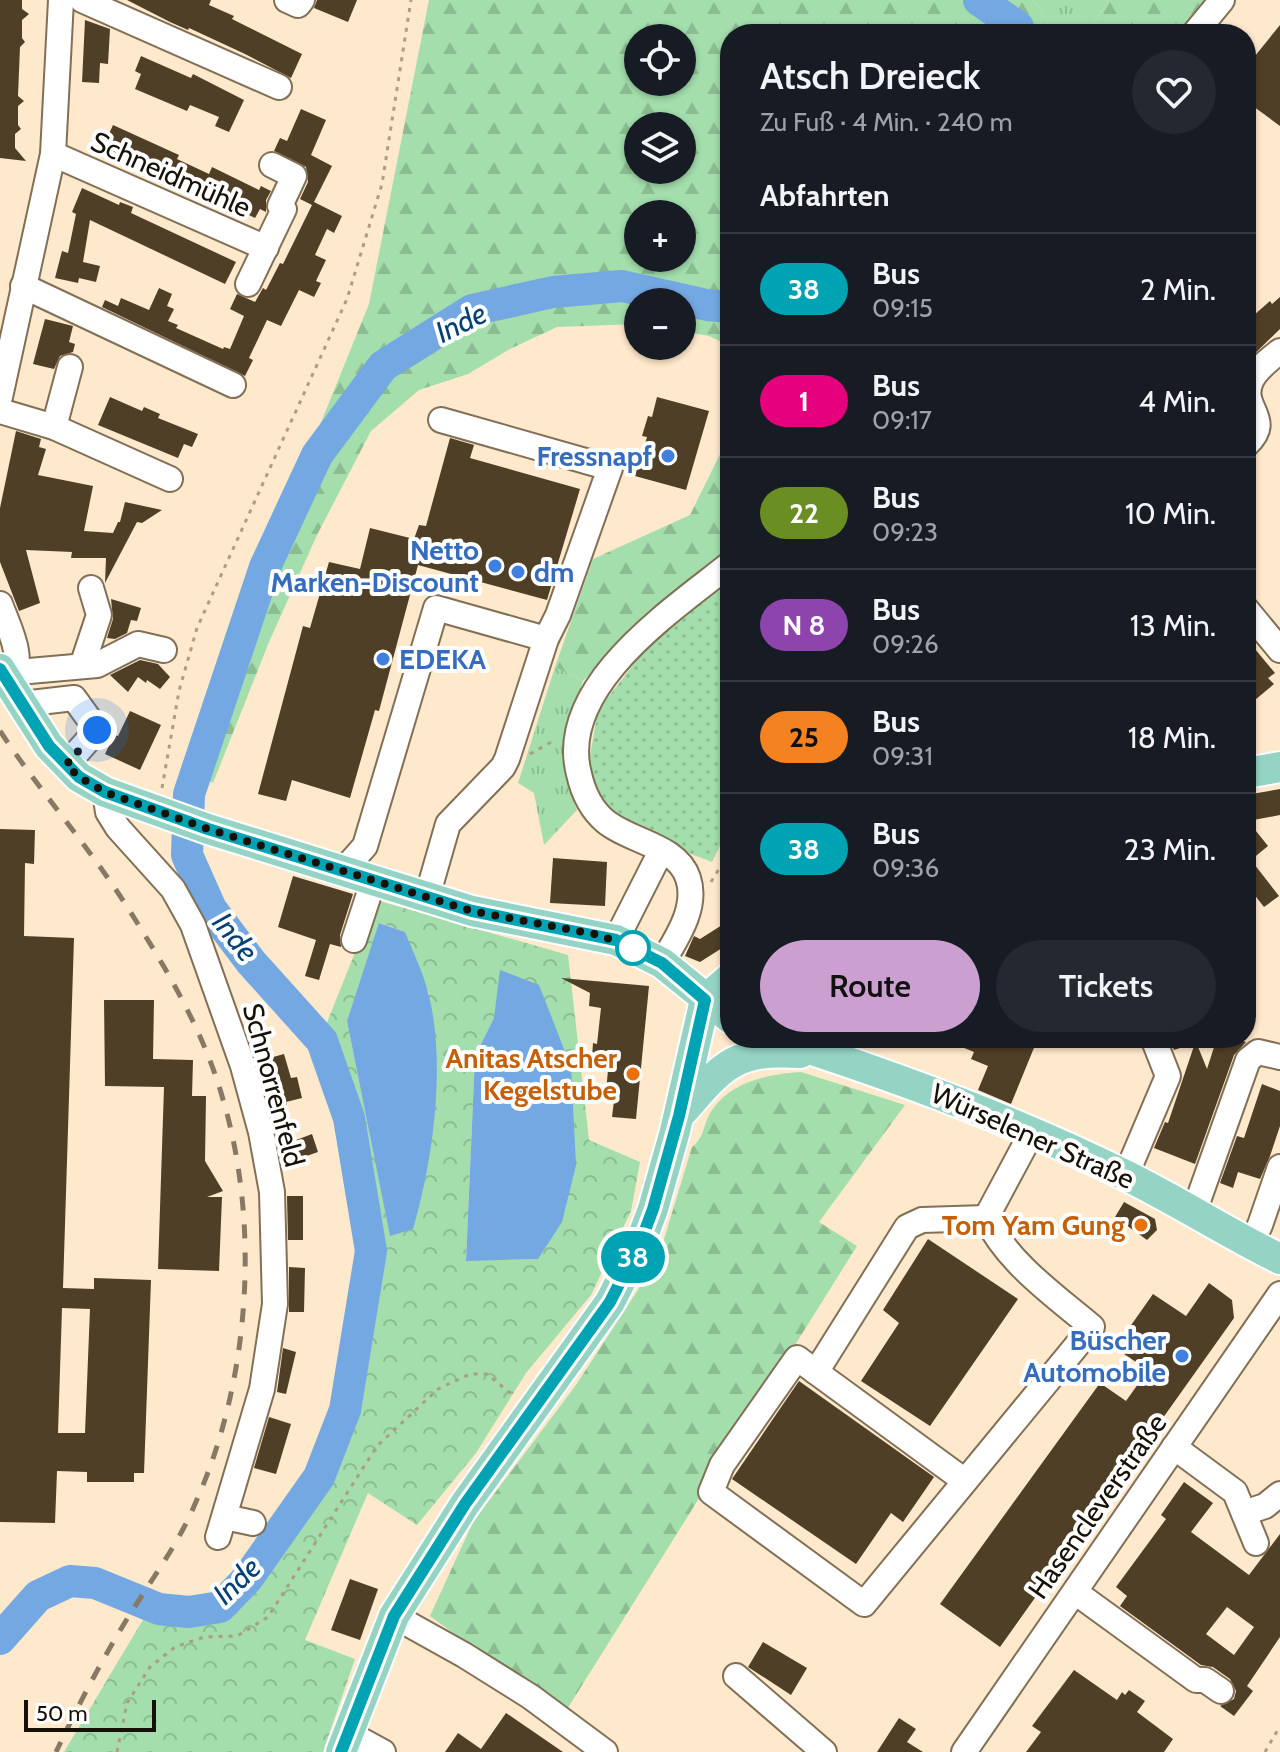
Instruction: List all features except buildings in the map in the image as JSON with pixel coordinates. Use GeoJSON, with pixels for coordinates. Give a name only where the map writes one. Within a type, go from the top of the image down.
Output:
{"type":"FeatureCollection","features":[{"type":"Feature","properties":{"kind":"main road"},"geometry":{"type":"LineString","coordinates":[[12,682],[49,746],[79,777],[105,792],[208,829],[472,911],[616,940],[662,963],[720,1011]]}},
{"type":"Feature","properties":{"kind":"main road"},"geometry":{"type":"LineString","coordinates":[[1256,771],[1280,767]]}},
{"type":"Feature","properties":{"kind":"main road"},"geometry":{"type":"LineString","coordinates":[[345,1742],[394,1616],[465,1504],[610,1302],[641,1241],[679,1116],[705,1000],[720,987]]}},
{"type":"Feature","properties":{"kind":"main road","name":"Würselener Straße"},"geometry":{"type":"LineString","coordinates":[[806,1048],[902,1079],[1032,1132],[1126,1175],[1280,1259]]}},
{"type":"Feature","properties":{"kind":"main road"},"geometry":{"type":"LineString","coordinates":[[679,1116],[715,1074],[735,1061],[774,1051],[828,1055]]}},
{"type":"Feature","properties":{"kind":"street","name":"Schneidmühle"},"geometry":{"type":"LineString","coordinates":[[0,397],[53,154],[61,0]]}},
{"type":"Feature","properties":{"kind":"street"},"geometry":{"type":"LineString","coordinates":[[82,0],[279,87]]}},
{"type":"Feature","properties":{"kind":"street"},"geometry":{"type":"LineString","coordinates":[[287,0],[298,5],[302,0]]}},
{"type":"Feature","properties":{"kind":"street"},"geometry":{"type":"LineString","coordinates":[[1202,24],[1222,0]]}},
{"type":"Feature","properties":{"kind":"street","name":"Schneidmühle"},"geometry":{"type":"LineString","coordinates":[[53,154],[266,248]]}},
{"type":"Feature","properties":{"kind":"street","name":"Schneidmühle"},"geometry":{"type":"LineString","coordinates":[[248,284],[284,209],[280,206],[294,176],[272,165]]}},
{"type":"Feature","properties":{"kind":"street"},"geometry":{"type":"LineString","coordinates":[[23,286],[233,385]]}},
{"type":"Feature","properties":{"kind":"street"},"geometry":{"type":"LineString","coordinates":[[1256,376],[1280,351]]}},
{"type":"Feature","properties":{"kind":"street"},"geometry":{"type":"LineString","coordinates":[[54,427],[70,367]]}},
{"type":"Feature","properties":{"kind":"street"},"geometry":{"type":"LineString","coordinates":[[0,411],[54,427],[170,479]]}},
{"type":"Feature","properties":{"kind":"street"},"geometry":{"type":"LineString","coordinates":[[427,897],[448,824],[503,767],[507,759],[546,639],[558,615],[610,468],[441,420]]}},
{"type":"Feature","properties":{"kind":"street"},"geometry":{"type":"LineString","coordinates":[[662,963],[685,920],[691,897],[689,880],[681,863],[606,822],[593,808],[583,790],[576,765],[579,725],[594,690],[623,655],[720,573]]}},
{"type":"Feature","properties":{"kind":"street"},"geometry":{"type":"LineString","coordinates":[[82,666],[99,615],[91,588]]}},
{"type":"Feature","properties":{"kind":"street"},"geometry":{"type":"LineString","coordinates":[[0,604],[18,655],[12,682]]}},
{"type":"Feature","properties":{"kind":"street"},"geometry":{"type":"LineString","coordinates":[[339,868],[359,856],[365,846],[436,608],[546,639]]}},
{"type":"Feature","properties":{"kind":"street"},"geometry":{"type":"LineString","coordinates":[[1256,621],[1280,650]]}},
{"type":"Feature","properties":{"kind":"street"},"geometry":{"type":"LineString","coordinates":[[12,682],[97,665],[138,644],[164,650]]}},
{"type":"Feature","properties":{"kind":"street"},"geometry":{"type":"LineString","coordinates":[[12,682],[74,698],[97,730],[66,765]]}},
{"type":"Feature","properties":{"kind":"street","name":"Schnorrenfeld"},"geometry":{"type":"LineString","coordinates":[[105,792],[108,812],[118,828],[173,889],[193,925],[243,1066],[261,1132],[272,1192],[275,1304],[262,1389],[222,1527],[253,1523]]}},
{"type":"Feature","properties":{"kind":"street"},"geometry":{"type":"LineString","coordinates":[[616,940],[656,861],[665,853]]}},
{"type":"Feature","properties":{"kind":"street"},"geometry":{"type":"LineString","coordinates":[[354,940],[374,879]]}},
{"type":"Feature","properties":{"kind":"street"},"geometry":{"type":"LineString","coordinates":[[1126,1175],[1168,1076],[1157,1048]]}},
{"type":"Feature","properties":{"kind":"street"},"geometry":{"type":"LineString","coordinates":[[1194,1212],[1248,1060],[1258,1052],[1280,1057]]}},
{"type":"Feature","properties":{"kind":"street"},"geometry":{"type":"LineString","coordinates":[[986,1218],[1032,1132]]}},
{"type":"Feature","properties":{"kind":"street"},"geometry":{"type":"LineString","coordinates":[[1251,1244],[1280,1167]]}},
{"type":"Feature","properties":{"kind":"street"},"geometry":{"type":"LineString","coordinates":[[816,1372],[907,1227],[922,1220],[986,1218]]}},
{"type":"Feature","properties":{"kind":"street"},"geometry":{"type":"LineString","coordinates":[[965,1481],[797,1358],[722,1465],[711,1492],[864,1604],[1092,1327],[1038,1282],[994,1233],[986,1218]]}},
{"type":"Feature","properties":{"kind":"street","name":"Hasencleverstraße"},"geometry":{"type":"LineString","coordinates":[[964,1752],[1280,1294]]}},
{"type":"Feature","properties":{"kind":"street"},"geometry":{"type":"LineString","coordinates":[[1174,1447],[1235,1492],[1256,1543]]}},
{"type":"Feature","properties":{"kind":"street"},"geometry":{"type":"LineString","coordinates":[[1244,1513],[1265,1506],[1280,1494]]}},
{"type":"Feature","properties":{"kind":"street"},"geometry":{"type":"LineString","coordinates":[[1075,1592],[1196,1680],[1205,1680],[1221,1691]]}},
{"type":"Feature","properties":{"kind":"street"},"geometry":{"type":"LineString","coordinates":[[394,1616],[518,1688],[605,1752]]}},
{"type":"Feature","properties":{"kind":"street"},"geometry":{"type":"LineString","coordinates":[[736,1676],[824,1752]]}},
{"type":"Feature","properties":{"kind":"street"},"geometry":{"type":"LineString","coordinates":[[345,1742],[383,1752]]}},
{"type":"Feature","properties":{"kind":"path"},"geometry":{"type":"LineString","coordinates":[[165,814],[179,691],[197,628],[347,299],[382,184],[411,0]]}},
{"type":"Feature","properties":{"kind":"path"},"geometry":{"type":"LineString","coordinates":[[539,749],[564,734]]}},
{"type":"Feature","properties":{"kind":"path"},"geometry":{"type":"LineString","coordinates":[[117,1752],[127,1703],[150,1667],[175,1647],[204,1637],[237,1636],[268,1617],[377,1446],[438,1389],[470,1374],[487,1374],[534,1411]]}},
{"type":"Feature","properties":{"kind":"path"},"geometry":{"type":"LineString","coordinates":[[1265,1752],[1280,1726]]}},
{"type":"Feature","properties":{"kind":"green space"},"geometry":{"type":"Polygon","coordinates":[[[429,0],[1032,0],[1044,13],[1044,24],[720,24],[720,341],[696,334],[696,288],[624,288],[624,325],[557,327],[510,349],[468,374],[419,390],[371,431],[317,535],[269,642],[213,783],[188,772],[264,563],[369,304],[429,0]]]}},
{"type":"Feature","properties":{"kind":"green space"},"geometry":{"type":"Polygon","coordinates":[[[1032,0],[1109,0],[1093,24],[1044,24],[1044,13],[1032,0]]]}},
{"type":"Feature","properties":{"kind":"green space"},"geometry":{"type":"Polygon","coordinates":[[[1109,0],[1216,0],[1196,24],[1093,24],[1109,0]]]}},
{"type":"Feature","properties":{"kind":"green space"},"geometry":{"type":"Polygon","coordinates":[[[720,454],[720,556],[626,635],[583,681],[555,667],[593,559],[690,515],[720,454]]]}},
{"type":"Feature","properties":{"kind":"green space"},"geometry":{"type":"Polygon","coordinates":[[[720,590],[720,846],[712,862],[621,827],[587,773],[598,710],[659,632],[720,590]]]}},
{"type":"Feature","properties":{"kind":"green space"},"geometry":{"type":"Polygon","coordinates":[[[555,667],[583,681],[565,737],[569,789],[577,810],[544,845],[534,793],[518,783],[555,667]]]}},
{"type":"Feature","properties":{"kind":"green space"},"geometry":{"type":"Polygon","coordinates":[[[376,900],[568,955],[589,1140],[640,1162],[631,1211],[591,1295],[526,1373],[476,1453],[417,1525],[368,1493],[305,1640],[355,1659],[323,1752],[64,1752],[144,1618],[205,1619],[236,1607],[314,1508],[340,1452],[358,1380],[377,1256],[373,1208],[359,1133],[326,1025],[376,900]],[[380,923],[347,1021],[390,1235],[412,1229],[429,994],[405,932],[380,923]],[[494,1018],[475,1056],[466,1260],[538,1259],[494,1018]]]}},
{"type":"Feature","properties":{"kind":"green space"},"geometry":{"type":"Polygon","coordinates":[[[801,1072],[905,1105],[819,1222],[857,1246],[564,1714],[430,1616],[473,1522],[576,1385],[658,1259],[692,1147],[712,1110],[730,1092],[752,1081],[801,1072]]]}},
{"type":"Feature","properties":{"kind":"water"},"geometry":{"type":"Polygon","coordinates":[[[379,923],[405,932],[427,988],[436,1052],[435,1113],[420,1202],[413,1229],[390,1236],[347,1021],[379,923]]]}},
{"type":"Feature","properties":{"kind":"water"},"geometry":{"type":"Polygon","coordinates":[[[500,970],[539,985],[571,1067],[576,1165],[562,1222],[538,1259],[466,1261],[475,1056],[494,1018],[500,970]]]}},
{"type":"Feature","properties":{"kind":"waterway","name":"Inde"},"geometry":{"type":"LineString","coordinates":[[979,0],[1014,24]]}},
{"type":"Feature","properties":{"kind":"waterway","name":"Inde"},"geometry":{"type":"LineString","coordinates":[[0,1639],[38,1596],[70,1581],[95,1583],[159,1609],[189,1612],[220,1607],[247,1579],[319,1477],[345,1410],[371,1251],[349,1118],[322,1041],[251,962],[211,909],[187,855],[189,794],[265,567],[317,455],[383,366],[472,310],[553,292],[622,286],[720,306]]}},
{"type":"Feature","properties":{"kind":"railway"},"geometry":{"type":"LineString","coordinates":[[0,731],[124,902],[167,972],[204,1045],[222,1096],[234,1146],[242,1197],[245,1250],[244,1303],[238,1355],[214,1457],[180,1535],[106,1655],[56,1752]]}},
{"type":"Feature","properties":{"kind":"bus line","name":"38"},"geometry":{"type":"LineString","coordinates":[[0,669],[49,746],[79,777],[105,792],[208,829],[472,911],[616,940],[662,963],[705,1000],[679,1116],[641,1241],[610,1302],[465,1504],[394,1616],[341,1752]]}},
{"type":"Feature","properties":{"kind":"place","name":"Fressnapf"},"geometry":{"type":"Point","coordinates":[668,456]}},
{"type":"Feature","properties":{"kind":"place","name":"Netto Marken-Discount"},"geometry":{"type":"Point","coordinates":[495,566]}},
{"type":"Feature","properties":{"kind":"place","name":"dm"},"geometry":{"type":"Point","coordinates":[518,572]}},
{"type":"Feature","properties":{"kind":"place","name":"EDEKA"},"geometry":{"type":"Point","coordinates":[383,659]}},
{"type":"Feature","properties":{"kind":"place","name":"Anitas Atscher Kegelstube"},"geometry":{"type":"Point","coordinates":[633,1074]}},
{"type":"Feature","properties":{"kind":"place","name":"Tom Yam Gung"},"geometry":{"type":"Point","coordinates":[1141,1225]}},
{"type":"Feature","properties":{"kind":"place","name":"Büscher Automobile"},"geometry":{"type":"Point","coordinates":[1182,1356]}},
{"type":"Feature","properties":{"kind":"route"},"geometry":{"type":"LineString","coordinates":[[97,730],[66,765],[91,785],[115,796],[208,829],[472,911],[599,935],[633,948]]}}]}
